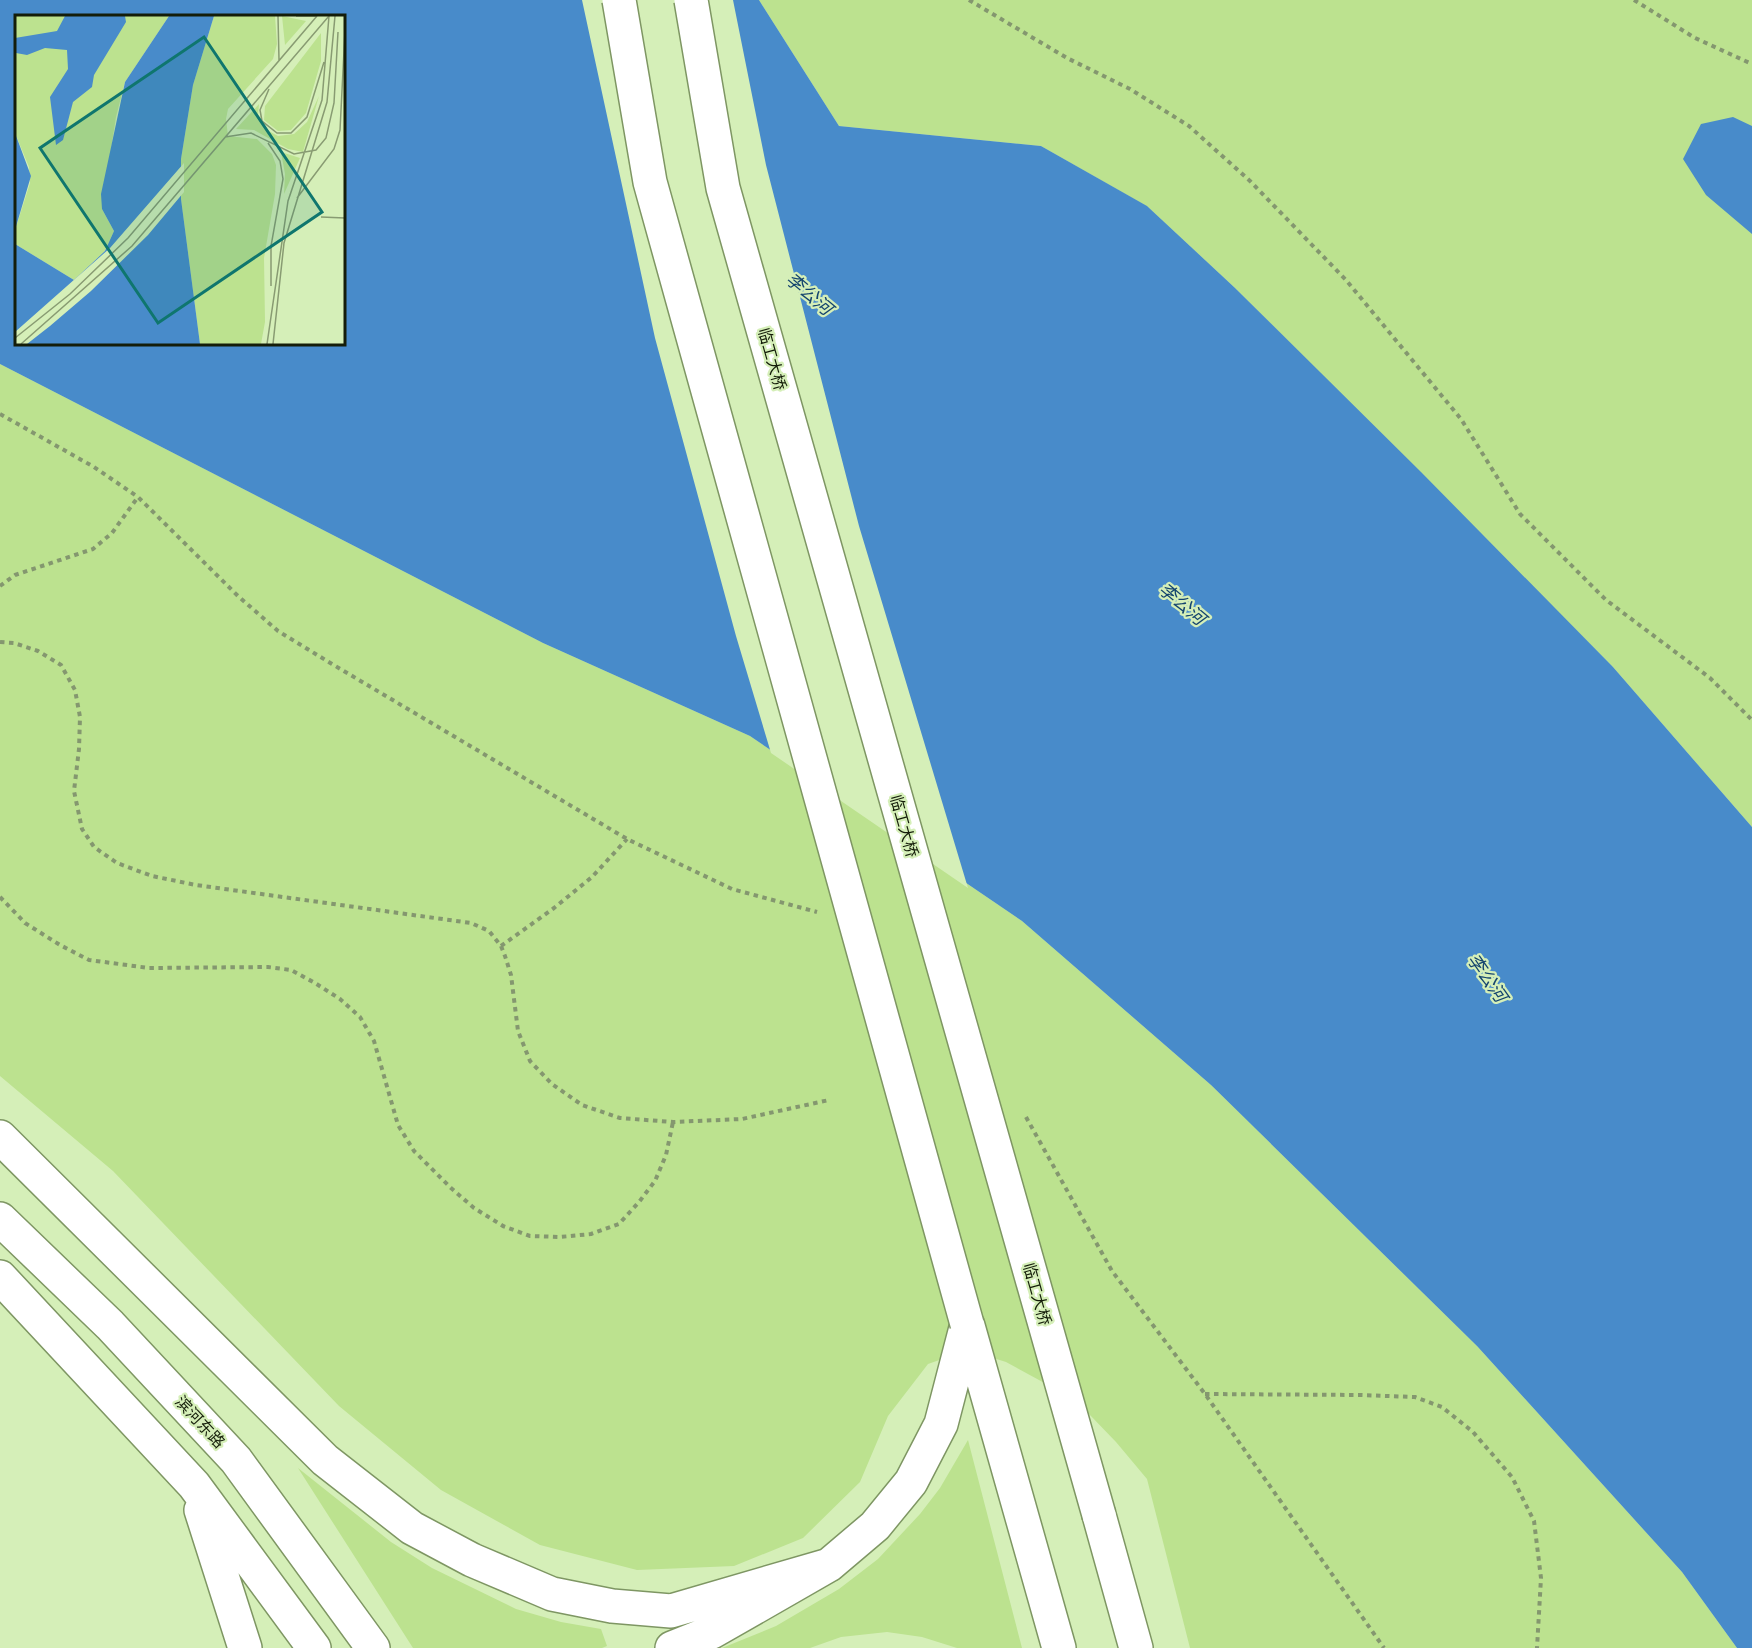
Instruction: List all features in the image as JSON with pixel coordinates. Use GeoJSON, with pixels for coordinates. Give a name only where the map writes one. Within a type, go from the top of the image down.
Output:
{"type":"FeatureCollection","features":[{"type":"Feature","properties":{"kind":"main road"},"geometry":{"type":"LineString","coordinates":[[619,0],[650,182],[1059,1648]]}},
{"type":"Feature","properties":{"kind":"main road","name":"临工大桥"},"geometry":{"type":"LineString","coordinates":[[691,0],[723,188],[1136,1648]]}},
{"type":"Feature","properties":{"kind":"main road"},"geometry":{"type":"LineString","coordinates":[[0,1137],[326,1460],[412,1528],[472,1560],[552,1594],[612,1606],[672,1611],[829,1564]]}},
{"type":"Feature","properties":{"kind":"main road","name":"滨河东路"},"geometry":{"type":"LineString","coordinates":[[0,1219],[110,1325],[236,1460],[373,1648]]}},
{"type":"Feature","properties":{"kind":"main road"},"geometry":{"type":"LineString","coordinates":[[0,1277],[194,1485],[314,1648]]}},
{"type":"Feature","properties":{"kind":"main road"},"geometry":{"type":"LineString","coordinates":[[672,1648],[712,1632],[829,1564],[875,1526],[911,1482],[941,1424],[967,1324]]}},
{"type":"Feature","properties":{"kind":"main road"},"geometry":{"type":"LineString","coordinates":[[194,1485],[245,1648]]}},
{"type":"Feature","properties":{"kind":"path"},"geometry":{"type":"LineString","coordinates":[[969,0],[1067,58],[1130,89],[1189,126],[1250,181],[1346,280],[1461,419],[1520,514],[1606,600],[1710,678],[1752,720]]}},
{"type":"Feature","properties":{"kind":"path"},"geometry":{"type":"LineString","coordinates":[[1634,0],[1695,38],[1752,64]]}},
{"type":"Feature","properties":{"kind":"path"},"geometry":{"type":"LineString","coordinates":[[0,414],[94,467],[138,497],[238,596],[278,631],[627,839],[732,889],[822,914]]}},
{"type":"Feature","properties":{"kind":"path"},"geometry":{"type":"LineString","coordinates":[[0,586],[15,575],[93,549],[112,533],[138,497]]}},
{"type":"Feature","properties":{"kind":"path"},"geometry":{"type":"LineString","coordinates":[[0,642],[14,643],[38,651],[61,665],[75,690],[80,717],[74,791],[82,829],[94,847],[117,863],[152,876],[196,885],[471,922],[489,931],[501,946],[511,975],[518,1031],[530,1061],[552,1084],[582,1106],[620,1118],[673,1122],[742,1119],[829,1100]]}},
{"type":"Feature","properties":{"kind":"path"},"geometry":{"type":"LineString","coordinates":[[501,946],[592,877],[627,839]]}},
{"type":"Feature","properties":{"kind":"path"},"geometry":{"type":"LineString","coordinates":[[0,897],[25,923],[89,960],[149,968],[268,967],[291,970],[315,982],[340,999],[360,1017],[374,1041],[398,1125],[414,1151],[474,1208],[503,1226],[530,1236],[560,1237],[591,1234],[619,1224],[656,1181],[666,1155],[673,1122]]}},
{"type":"Feature","properties":{"kind":"path"},"geometry":{"type":"LineString","coordinates":[[1024,1115],[1112,1271],[1205,1394],[1384,1648]]}},
{"type":"Feature","properties":{"kind":"path"},"geometry":{"type":"LineString","coordinates":[[1205,1394],[1415,1397],[1442,1407],[1473,1432],[1512,1477],[1534,1521],[1541,1578],[1538,1648]]}},
{"type":"Feature","properties":{"kind":"green space"},"geometry":{"type":"Polygon","coordinates":[[[759,0],[1752,0],[1752,827],[1613,667],[1234,287],[1148,207],[1041,146],[839,126],[759,0]]]}},
{"type":"Feature","properties":{"kind":"green space"},"geometry":{"type":"Polygon","coordinates":[[[0,364],[543,643],[750,736],[1022,921],[1211,1085],[1477,1346],[1682,1572],[1737,1648],[1190,1648],[1147,1479],[1089,1414],[1050,1386],[1006,1362],[968,1350],[928,1364],[888,1416],[860,1482],[803,1538],[734,1566],[637,1570],[540,1545],[441,1490],[339,1406],[113,1171],[0,1076],[0,364]]]}},
{"type":"Feature","properties":{"kind":"green space"},"geometry":{"type":"Polygon","coordinates":[[[968,1440],[1022,1648],[957,1648],[922,1637],[887,1632],[841,1637],[810,1648],[722,1648],[776,1626],[839,1589],[878,1559],[920,1514],[940,1488],[968,1440]]]}},
{"type":"Feature","properties":{"kind":"green space"},"geometry":{"type":"Polygon","coordinates":[[[298,1468],[391,1542],[432,1568],[516,1609],[561,1622],[601,1629],[607,1646],[602,1648],[413,1648],[298,1468]]]}},
{"type":"Feature","properties":{"kind":"water","name":"李公河"},"geometry":{"type":"Polygon","coordinates":[[[0,0],[759,0],[839,126],[1041,146],[1147,206],[1234,287],[1613,667],[1752,827],[1752,1648],[1737,1648],[1682,1572],[1477,1346],[1211,1085],[1022,921],[750,736],[543,643],[0,364],[0,0]]]}},
{"type":"Feature","properties":{"kind":"water"},"geometry":{"type":"Polygon","coordinates":[[[1733,117],[1752,126],[1752,234],[1706,195],[1683,159],[1701,124],[1733,117]]]}},
{"type":"Feature","properties":{"kind":"pier"},"geometry":{"type":"Polygon","coordinates":[[[582,0],[733,0],[766,165],[859,526],[968,888],[771,753],[736,636],[655,338],[582,0]]]}}]}
